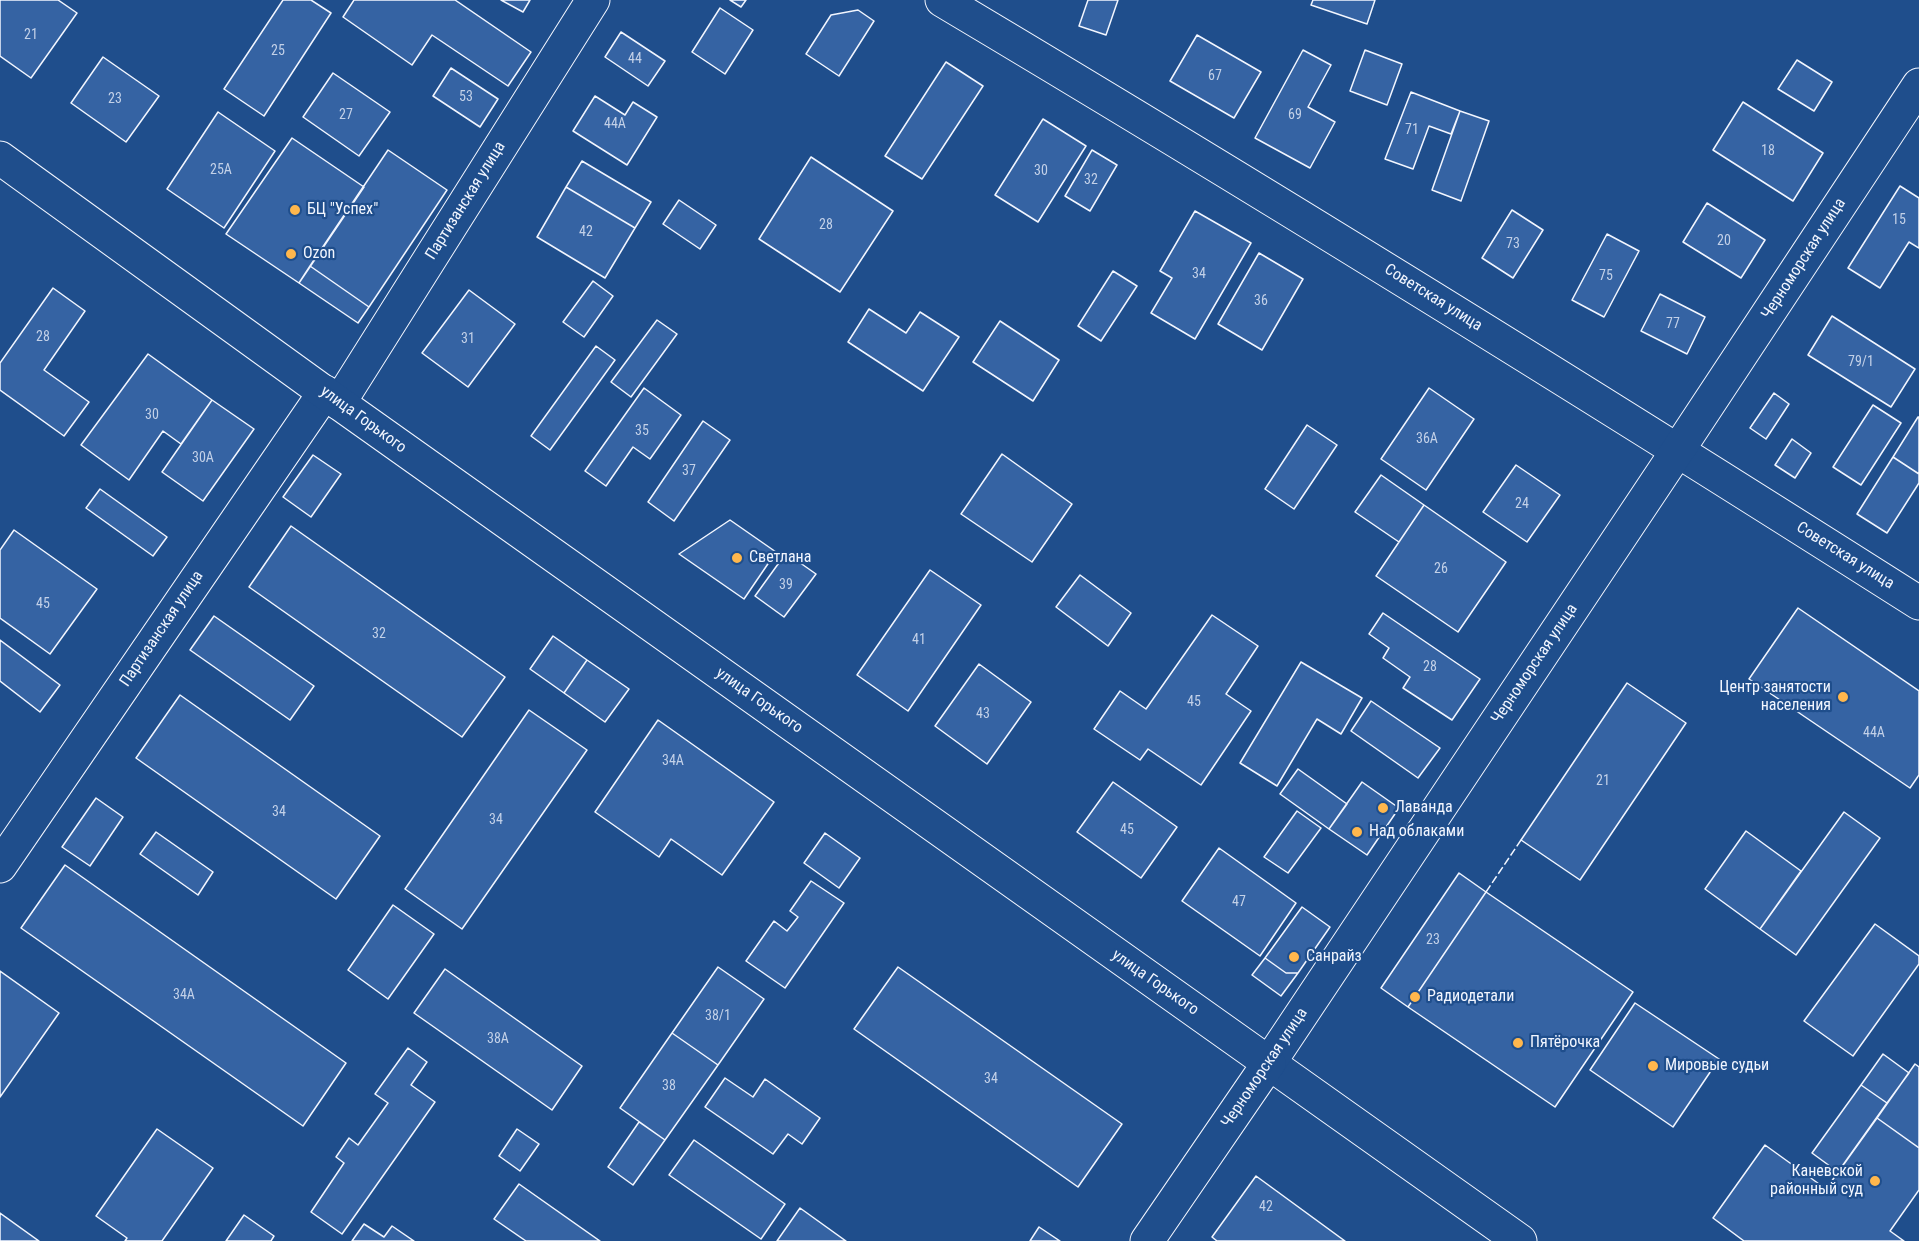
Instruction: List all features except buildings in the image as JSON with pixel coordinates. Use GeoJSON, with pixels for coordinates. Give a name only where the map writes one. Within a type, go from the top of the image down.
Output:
{"type":"FeatureCollection","features":[{"type":"Feature","properties":{"kind":"street","name":"Партизанская улица"},"geometry":{"type":"LineString","coordinates":[[0,866],[332,398],[593,0]]}},
{"type":"Feature","properties":{"kind":"street","name":"Советская улица"},"geometry":{"type":"LineString","coordinates":[[942,0],[1194,150],[1678,450],[1919,603]]}},
{"type":"Feature","properties":{"kind":"street","name":"Черноморская улица"},"geometry":{"type":"LineString","coordinates":[[1147,1241],[1269,1064],[1919,85]]}},
{"type":"Feature","properties":{"kind":"street","name":"улица Горького"},"geometry":{"type":"LineString","coordinates":[[0,158],[332,398],[1520,1241]]}},
{"type":"Feature","properties":{"kind":"fence"},"geometry":{"type":"LineString","coordinates":[[1486,892],[1521,840]]}},
{"type":"Feature","properties":{"kind":"place","name":"БЦ \"Успех\""},"geometry":{"type":"Point","coordinates":[295,210]}},
{"type":"Feature","properties":{"kind":"place","name":"Ozon"},"geometry":{"type":"Point","coordinates":[291,254]}},
{"type":"Feature","properties":{"kind":"place","name":"Светлана"},"geometry":{"type":"Point","coordinates":[737,558]}},
{"type":"Feature","properties":{"kind":"place","name":"Центр занятости населения"},"geometry":{"type":"Point","coordinates":[1843,697]}},
{"type":"Feature","properties":{"kind":"place","name":"Лаванда"},"geometry":{"type":"Point","coordinates":[1383,808]}},
{"type":"Feature","properties":{"kind":"place","name":"Над облаками"},"geometry":{"type":"Point","coordinates":[1357,832]}},
{"type":"Feature","properties":{"kind":"place","name":"Санрайз"},"geometry":{"type":"Point","coordinates":[1294,957]}},
{"type":"Feature","properties":{"kind":"place","name":"Радиодетали"},"geometry":{"type":"Point","coordinates":[1415,997]}},
{"type":"Feature","properties":{"kind":"place","name":"Пятёрочка"},"geometry":{"type":"Point","coordinates":[1518,1043]}},
{"type":"Feature","properties":{"kind":"place","name":"Мировые судьи"},"geometry":{"type":"Point","coordinates":[1653,1066]}},
{"type":"Feature","properties":{"kind":"place","name":"Каневской районный суд"},"geometry":{"type":"Point","coordinates":[1875,1181]}}]}
